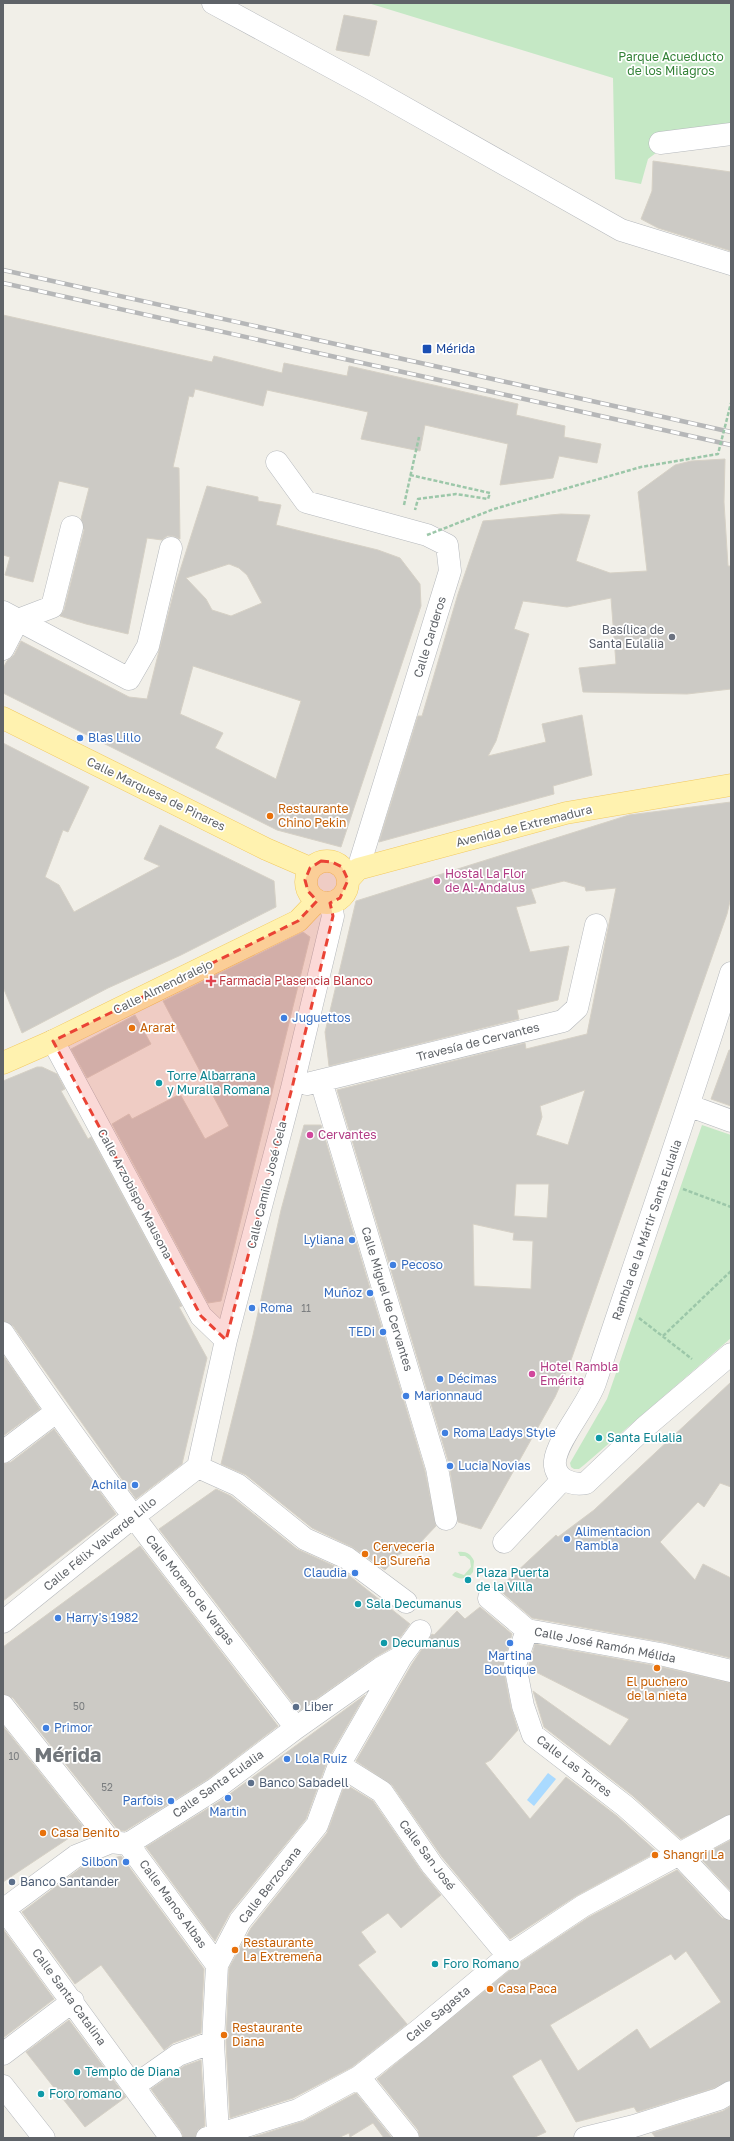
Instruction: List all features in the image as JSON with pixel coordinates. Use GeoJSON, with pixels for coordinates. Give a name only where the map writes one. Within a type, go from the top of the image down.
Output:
{"type":"FeatureCollection","features":[{"type":"Feature","properties":{"kind":"main road","name":"Calle Marquesa de Pinares"},"geometry":{"type":"LineString","coordinates":[[3,718],[259,846],[310,868]]}},
{"type":"Feature","properties":{"kind":"main road","name":"Avenida de Extremadura"},"geometry":{"type":"LineString","coordinates":[[353,875],[566,813],[731,785]]}},
{"type":"Feature","properties":{"kind":"main road"},"geometry":{"type":"LineString","coordinates":[[321,861],[332,862],[353,875],[340,898],[323,902],[308,891],[306,880],[310,868],[321,861]]}},
{"type":"Feature","properties":{"kind":"main road","name":"Calle Almendralejo"},"geometry":{"type":"LineString","coordinates":[[3,1063],[53,1042],[298,921],[323,902]]}},
{"type":"Feature","properties":{"kind":"street"},"geometry":{"type":"LineString","coordinates":[[213,3],[368,87],[621,230],[731,264]]}},
{"type":"Feature","properties":{"kind":"street"},"geometry":{"type":"LineString","coordinates":[[660,143],[731,134]]}},
{"type":"Feature","properties":{"kind":"street","name":"Calle Carderos"},"geometry":{"type":"LineString","coordinates":[[277,462],[306,502],[427,535],[447,545],[450,571],[353,875]]}},
{"type":"Feature","properties":{"kind":"street"},"geometry":{"type":"LineString","coordinates":[[10,616],[52,607],[72,527]]}},
{"type":"Feature","properties":{"kind":"street"},"geometry":{"type":"LineString","coordinates":[[10,616],[129,679],[148,646],[171,548]]}},
{"type":"Feature","properties":{"kind":"street"},"geometry":{"type":"LineString","coordinates":[[3,649],[10,616]]}},
{"type":"Feature","properties":{"kind":"street","name":"Calle Camilo José Cela"},"geometry":{"type":"LineString","coordinates":[[198,1467],[226,1340],[292,1088],[333,916],[323,902]]}},
{"type":"Feature","properties":{"kind":"street","name":"Travesía de Cervantes"},"geometry":{"type":"LineString","coordinates":[[292,1088],[563,1021],[577,1008],[596,925]]}},
{"type":"Feature","properties":{"kind":"street","name":"Rambla de la Mártir Santa Eulalia"},"geometry":{"type":"LineString","coordinates":[[563,1479],[556,1471],[555,1462],[559,1449],[593,1389],[690,1106],[731,973]]}},
{"type":"Feature","properties":{"kind":"street","name":"Calle Arzobispo Mausona"},"geometry":{"type":"LineString","coordinates":[[53,1042],[201,1316],[226,1340]]}},
{"type":"Feature","properties":{"kind":"street","name":"Calle Miguel de Cervantes"},"geometry":{"type":"LineString","coordinates":[[321,1081],[437,1468],[446,1519]]}},
{"type":"Feature","properties":{"kind":"street"},"geometry":{"type":"LineString","coordinates":[[690,1106],[731,1121]]}},
{"type":"Feature","properties":{"kind":"street","name":"Calle Moreno de Vargas"},"geometry":{"type":"LineString","coordinates":[[3,1333],[56,1412],[133,1516],[296,1728]]}},
{"type":"Feature","properties":{"kind":"street"},"geometry":{"type":"LineString","coordinates":[[504,1542],[563,1479],[570,1483],[586,1483],[644,1428],[722,1366]]}},
{"type":"Feature","properties":{"kind":"street"},"geometry":{"type":"LineString","coordinates":[[3,1452],[56,1412]]}},
{"type":"Feature","properties":{"kind":"street"},"geometry":{"type":"LineString","coordinates":[[198,1467],[238,1485],[305,1539],[346,1558],[406,1602]]}},
{"type":"Feature","properties":{"kind":"street","name":"Calle Félix Valverde Lillo"},"geometry":{"type":"LineString","coordinates":[[3,1622],[133,1516],[198,1467]]}},
{"type":"Feature","properties":{"kind":"street","name":"Calle José Ramón Mélida"},"geometry":{"type":"LineString","coordinates":[[489,1598],[527,1630],[660,1654],[731,1671]]}},
{"type":"Feature","properties":{"kind":"street","name":"Calle Las Torres"},"geometry":{"type":"LineString","coordinates":[[527,1630],[515,1665],[523,1706],[533,1735],[625,1806],[679,1854],[731,1909]]}},
{"type":"Feature","properties":{"kind":"street","name":"Calle Santa Eulalia"},"geometry":{"type":"LineString","coordinates":[[4,1910],[76,1856],[120,1843],[214,1789],[296,1728],[381,1668],[401,1657],[420,1631]]}},
{"type":"Feature","properties":{"kind":"street","name":"Calle Berzocana"},"geometry":{"type":"LineString","coordinates":[[212,2136],[213,2042],[217,1965],[240,1921],[317,1825],[338,1765],[401,1657]]}},
{"type":"Feature","properties":{"kind":"street","name":"Calle Manos Albas"},"geometry":{"type":"LineString","coordinates":[[3,1706],[120,1843],[217,1965]]}},
{"type":"Feature","properties":{"kind":"street","name":"Calle San José"},"geometry":{"type":"LineString","coordinates":[[338,1765],[382,1792],[432,1865],[508,1956]]}},
{"type":"Feature","properties":{"kind":"street","name":"Calle Sagasta"},"geometry":{"type":"LineString","coordinates":[[212,2136],[298,2110],[359,2077],[419,2030],[508,1956],[583,1906],[731,1826]]}},
{"type":"Feature","properties":{"kind":"street","name":"Calle Santa Catalina"},"geometry":{"type":"LineString","coordinates":[[4,1910],[73,2002],[171,2138]]}},
{"type":"Feature","properties":{"kind":"street"},"geometry":{"type":"LineString","coordinates":[[3,2054],[73,2002]]}},
{"type":"Feature","properties":{"kind":"street"},"geometry":{"type":"LineString","coordinates":[[134,2086],[178,2055],[213,2042]]}},
{"type":"Feature","properties":{"kind":"street"},"geometry":{"type":"LineString","coordinates":[[359,2077],[408,2138]]}},
{"type":"Feature","properties":{"kind":"street"},"geometry":{"type":"LineString","coordinates":[[3,2086],[44,2138]]}},
{"type":"Feature","properties":{"kind":"street"},"geometry":{"type":"LineString","coordinates":[[585,2138],[639,2132],[719,2099],[731,2092]]}},
{"type":"Feature","properties":{"kind":"path"},"geometry":{"type":"LineString","coordinates":[[427,535],[494,509],[641,467],[718,454],[731,403]]}},
{"type":"Feature","properties":{"kind":"path"},"geometry":{"type":"LineString","coordinates":[[404,505],[419,437]]}},
{"type":"Feature","properties":{"kind":"path"},"geometry":{"type":"LineString","coordinates":[[410,475],[490,493],[488,499],[456,494],[418,498],[415,510]]}},
{"type":"Feature","properties":{"kind":"path"},"geometry":{"type":"LineString","coordinates":[[677,1186],[731,1207]]}},
{"type":"Feature","properties":{"kind":"path"},"geometry":{"type":"LineString","coordinates":[[663,1336],[731,1271]]}},
{"type":"Feature","properties":{"kind":"path"},"geometry":{"type":"LineString","coordinates":[[621,1304],[663,1336],[722,1366]]}},
{"type":"Feature","properties":{"kind":"highlighted area"},"geometry":{"type":"Polygon","coordinates":[[[321,861],[332,862],[342,867],[348,880],[340,898],[330,903],[333,916],[292,1088],[226,1340],[201,1316],[53,1041],[298,921],[317,901],[308,891],[305,880],[310,868],[321,861]]]}},
{"type":"Feature","properties":{"kind":"green space","name":"Parque Acueducto de los Milagros"},"geometry":{"type":"Polygon","coordinates":[[[368,3],[731,3],[731,124],[682,133],[648,159],[641,184],[615,179],[613,78],[368,3]]]}},
{"type":"Feature","properties":{"kind":"green space"},"geometry":{"type":"Polygon","coordinates":[[[702,1125],[731,1135],[731,1338],[584,1465],[579,1469],[574,1469],[571,1467],[570,1463],[607,1399],[702,1125]]]}},
{"type":"Feature","properties":{"kind":"green space"},"geometry":{"type":"Polygon","coordinates":[[[458,1552],[468,1554],[474,1561],[473,1572],[466,1578],[457,1578],[452,1575],[455,1572],[464,1575],[471,1567],[470,1560],[465,1556],[460,1556],[458,1552]]]}},
{"type":"Feature","properties":{"kind":"water"},"geometry":{"type":"Polygon","coordinates":[[[548,1773],[556,1779],[534,1806],[527,1800],[548,1773]]]}},
{"type":"Feature","properties":{"kind":"building"},"geometry":{"type":"Polygon","coordinates":[[[344,15],[377,21],[369,56],[336,50],[344,15]]]}},
{"type":"Feature","properties":{"kind":"building"},"geometry":{"type":"Polygon","coordinates":[[[653,161],[731,172],[731,251],[658,228],[641,219],[652,191],[653,161]]]}},
{"type":"Feature","properties":{"kind":"building"},"geometry":{"type":"Polygon","coordinates":[[[3,315],[212,362],[214,356],[282,373],[284,363],[347,376],[349,366],[518,404],[516,415],[565,426],[564,437],[601,444],[597,463],[559,456],[553,478],[500,485],[508,444],[425,425],[420,451],[361,439],[368,412],[267,390],[263,406],[195,389],[193,397],[189,396],[173,467],[179,468],[180,539],[173,536],[167,536],[162,540],[147,538],[128,634],[86,624],[60,616],[64,610],[84,530],[81,519],[89,488],[59,481],[33,582],[5,575],[10,557],[3,555],[3,315]]]}},
{"type":"Feature","properties":{"kind":"building"},"geometry":{"type":"Polygon","coordinates":[[[725,459],[724,502],[728,566],[731,566],[731,689],[687,694],[583,692],[579,668],[616,664],[611,598],[567,607],[523,601],[514,629],[529,634],[496,741],[488,756],[546,742],[542,724],[582,715],[592,775],[553,786],[554,794],[379,842],[418,716],[422,716],[458,594],[483,521],[561,514],[590,515],[576,561],[610,573],[647,571],[638,492],[675,465],[691,461],[725,459]]]}},
{"type":"Feature","properties":{"kind":"building"},"geometry":{"type":"Polygon","coordinates":[[[207,486],[258,497],[258,501],[281,505],[276,525],[378,550],[400,558],[420,584],[421,606],[341,847],[277,830],[3,693],[3,668],[7,661],[14,655],[21,641],[129,697],[147,699],[176,583],[207,486]],[[229,564],[186,578],[206,599],[212,610],[231,616],[262,603],[247,575],[239,568],[229,564]],[[193,666],[180,714],[223,733],[215,748],[276,779],[301,701],[193,666]]]}},
{"type":"Feature","properties":{"kind":"building"},"geometry":{"type":"Polygon","coordinates":[[[3,743],[89,787],[68,832],[63,830],[45,877],[59,885],[74,912],[160,866],[144,859],[160,825],[274,881],[276,907],[181,955],[108,988],[22,1033],[3,987],[3,743]]]}},
{"type":"Feature","properties":{"kind":"building"},"geometry":{"type":"Polygon","coordinates":[[[731,802],[731,897],[727,914],[570,1363],[555,1397],[481,1529],[458,1522],[449,1464],[337,1090],[525,1043],[526,1049],[587,1034],[616,888],[586,891],[585,887],[564,881],[531,889],[536,903],[516,907],[530,952],[569,946],[558,1000],[517,1010],[519,1019],[329,1066],[325,1032],[356,901],[629,815],[731,802]],[[585,1090],[540,1106],[542,1117],[536,1135],[568,1145],[585,1090]],[[516,1184],[514,1216],[547,1218],[549,1184],[516,1184]],[[473,1224],[474,1286],[531,1289],[533,1241],[513,1240],[514,1233],[473,1224]]]}},
{"type":"Feature","properties":{"kind":"building"},"geometry":{"type":"Polygon","coordinates":[[[303,932],[310,937],[221,1301],[208,1303],[112,1124],[129,1114],[132,1119],[180,1094],[205,1139],[229,1126],[163,1001],[303,932]]]}},
{"type":"Feature","properties":{"kind":"building"},"geometry":{"type":"Polygon","coordinates":[[[135,1015],[151,1044],[87,1078],[71,1049],[135,1015]]]}},
{"type":"Feature","properties":{"kind":"building"},"geometry":{"type":"Polygon","coordinates":[[[729,1050],[731,1050],[731,1106],[711,1099],[729,1050]]]}},
{"type":"Feature","properties":{"kind":"building"},"geometry":{"type":"Polygon","coordinates":[[[37,1067],[42,1067],[57,1074],[65,1089],[61,1091],[88,1139],[91,1137],[182,1306],[179,1307],[207,1358],[182,1464],[136,1499],[13,1326],[3,1321],[3,1081],[37,1067]]]}},
{"type":"Feature","properties":{"kind":"building"},"geometry":{"type":"Polygon","coordinates":[[[304,1125],[321,1125],[425,1471],[436,1526],[419,1544],[398,1555],[385,1570],[352,1547],[312,1528],[246,1475],[221,1464],[253,1335],[281,1210],[304,1125]]]}},
{"type":"Feature","properties":{"kind":"building"},"geometry":{"type":"Polygon","coordinates":[[[3,1355],[40,1409],[3,1436],[3,1355]]]}},
{"type":"Feature","properties":{"kind":"building"},"geometry":{"type":"Polygon","coordinates":[[[731,1382],[731,1487],[720,1483],[704,1507],[698,1502],[660,1542],[695,1580],[703,1564],[731,1578],[731,1658],[663,1642],[532,1618],[498,1589],[556,1535],[558,1537],[594,1510],[731,1382]]]}},
{"type":"Feature","properties":{"kind":"building"},"geometry":{"type":"Polygon","coordinates":[[[54,1429],[116,1514],[3,1601],[3,1464],[11,1462],[54,1429]]]}},
{"type":"Feature","properties":{"kind":"building"},"geometry":{"type":"Polygon","coordinates":[[[216,1489],[231,1496],[297,1549],[341,1569],[410,1624],[393,1647],[374,1658],[299,1711],[159,1529],[216,1489]]]}},
{"type":"Feature","properties":{"kind":"building"},"geometry":{"type":"Polygon","coordinates":[[[140,1546],[278,1726],[208,1779],[125,1831],[118,1830],[13,1698],[3,1694],[3,1647],[140,1546]]]}},
{"type":"Feature","properties":{"kind":"building"},"geometry":{"type":"Polygon","coordinates":[[[480,1607],[512,1634],[503,1667],[511,1708],[518,1730],[491,1760],[485,1763],[530,1819],[566,1777],[617,1816],[657,1852],[576,1896],[510,1939],[442,1857],[392,1785],[356,1761],[412,1664],[432,1634],[434,1635],[457,1611],[465,1619],[480,1607]]]}},
{"type":"Feature","properties":{"kind":"building"},"geometry":{"type":"Polygon","coordinates":[[[535,1644],[657,1666],[731,1683],[731,1814],[681,1839],[633,1796],[544,1727],[533,1691],[610,1746],[629,1719],[528,1668],[535,1644]]]}},
{"type":"Feature","properties":{"kind":"building"},"geometry":{"type":"Polygon","coordinates":[[[365,1695],[328,1759],[306,1819],[230,1913],[215,1941],[146,1847],[223,1799],[365,1695]]]}},
{"type":"Feature","properties":{"kind":"building"},"geometry":{"type":"Polygon","coordinates":[[[3,1726],[84,1828],[3,1882],[3,1726]]]}},
{"type":"Feature","properties":{"kind":"building"},"geometry":{"type":"Polygon","coordinates":[[[345,1784],[373,1801],[422,1872],[441,1895],[401,1928],[388,1913],[361,1932],[376,1952],[358,1965],[407,2024],[352,2067],[293,2098],[230,2118],[226,2042],[229,1968],[251,1928],[327,1833],[345,1784]]]}},
{"type":"Feature","properties":{"kind":"building"},"geometry":{"type":"Polygon","coordinates":[[[731,1840],[731,1891],[699,1857],[731,1840]]]}},
{"type":"Feature","properties":{"kind":"building"},"geometry":{"type":"Polygon","coordinates":[[[121,1856],[204,1969],[201,2033],[173,2043],[164,2050],[101,1965],[75,1984],[22,1912],[82,1867],[121,1856]]]}},
{"type":"Feature","properties":{"kind":"building"},"geometry":{"type":"Polygon","coordinates":[[[677,1870],[722,1918],[731,1921],[731,2080],[714,2088],[637,2112],[634,2107],[576,2122],[541,2059],[512,2076],[546,2132],[533,2138],[420,2138],[418,2130],[377,2079],[515,1966],[589,1917],[677,1870]],[[686,1951],[675,1960],[671,1954],[550,2025],[578,2071],[637,2029],[650,2049],[721,2002],[686,1951]]]}},
{"type":"Feature","properties":{"kind":"building"},"geometry":{"type":"Polygon","coordinates":[[[3,1929],[54,1999],[3,2038],[3,1929]]]}},
{"type":"Feature","properties":{"kind":"building","name":"Templo de Diana"},"geometry":{"type":"Polygon","coordinates":[[[69,2020],[126,2097],[85,2127],[26,2052],[69,2020]]]}},
{"type":"Feature","properties":{"kind":"building"},"geometry":{"type":"Polygon","coordinates":[[[201,2060],[205,2126],[198,2130],[195,2138],[183,2138],[181,2131],[151,2089],[184,2066],[201,2060]]]}},
{"type":"Feature","properties":{"kind":"building"},"geometry":{"type":"Polygon","coordinates":[[[356,2093],[392,2138],[384,2138],[373,2123],[350,2137],[349,2133],[338,2138],[250,2138],[304,2121],[356,2093]]]}},
{"type":"Feature","properties":{"kind":"building"},"geometry":{"type":"Polygon","coordinates":[[[731,2106],[731,2138],[656,2138],[652,2133],[723,2111],[731,2106]]]}},
{"type":"Feature","properties":{"kind":"railway"},"geometry":{"type":"LineString","coordinates":[[3,270],[731,432]]}},
{"type":"Feature","properties":{"kind":"railway"},"geometry":{"type":"LineString","coordinates":[[3,283],[731,445]]}},
{"type":"Feature","properties":{"kind":"place","name":"Mérida"},"geometry":{"type":"Point","coordinates":[427,349]}},
{"type":"Feature","properties":{"kind":"place","name":"Basílica de Santa Eulalia"},"geometry":{"type":"Point","coordinates":[672,637]}},
{"type":"Feature","properties":{"kind":"place","name":"Blas Lillo"},"geometry":{"type":"Point","coordinates":[80,738]}},
{"type":"Feature","properties":{"kind":"place","name":"Restaurante Chino Pekin"},"geometry":{"type":"Point","coordinates":[270,816]}},
{"type":"Feature","properties":{"kind":"place","name":"Hostal La Flor de Al-Andalus"},"geometry":{"type":"Point","coordinates":[437,881]}},
{"type":"Feature","properties":{"kind":"place","name":"Farmacia Plasencia Blanco"},"geometry":{"type":"Point","coordinates":[211,981]}},
{"type":"Feature","properties":{"kind":"place","name":"Juguettos"},"geometry":{"type":"Point","coordinates":[284,1018]}},
{"type":"Feature","properties":{"kind":"place","name":"Ararat"},"geometry":{"type":"Point","coordinates":[132,1028]}},
{"type":"Feature","properties":{"kind":"place","name":"Torre Albarrana y Muralla Romana"},"geometry":{"type":"Point","coordinates":[159,1083]}},
{"type":"Feature","properties":{"kind":"place","name":"Cervantes"},"geometry":{"type":"Point","coordinates":[310,1135]}},
{"type":"Feature","properties":{"kind":"place","name":"Lyliana"},"geometry":{"type":"Point","coordinates":[352,1240]}},
{"type":"Feature","properties":{"kind":"place","name":"Pecoso"},"geometry":{"type":"Point","coordinates":[393,1265]}},
{"type":"Feature","properties":{"kind":"place","name":"Muñoz"},"geometry":{"type":"Point","coordinates":[370,1293]}},
{"type":"Feature","properties":{"kind":"place","name":"Roma"},"geometry":{"type":"Point","coordinates":[252,1308]}},
{"type":"Feature","properties":{"kind":"place","name":"TEDi"},"geometry":{"type":"Point","coordinates":[383,1332]}},
{"type":"Feature","properties":{"kind":"place","name":"Hotel Rambla Emérita"},"geometry":{"type":"Point","coordinates":[532,1374]}},
{"type":"Feature","properties":{"kind":"place","name":"Décimas"},"geometry":{"type":"Point","coordinates":[440,1379]}},
{"type":"Feature","properties":{"kind":"place","name":"Marionnaud"},"geometry":{"type":"Point","coordinates":[406,1396]}},
{"type":"Feature","properties":{"kind":"place","name":"Roma Ladys Style"},"geometry":{"type":"Point","coordinates":[445,1433]}},
{"type":"Feature","properties":{"kind":"place","name":"Santa Eulalia"},"geometry":{"type":"Point","coordinates":[599,1438]}},
{"type":"Feature","properties":{"kind":"place","name":"Lucia Novias"},"geometry":{"type":"Point","coordinates":[450,1466]}},
{"type":"Feature","properties":{"kind":"place","name":"Achila"},"geometry":{"type":"Point","coordinates":[135,1485]}},
{"type":"Feature","properties":{"kind":"place","name":"Alimentacion Rambla"},"geometry":{"type":"Point","coordinates":[567,1539]}},
{"type":"Feature","properties":{"kind":"place","name":"Cerveceria La Sureña"},"geometry":{"type":"Point","coordinates":[365,1554]}},
{"type":"Feature","properties":{"kind":"place","name":"Claudia"},"geometry":{"type":"Point","coordinates":[355,1573]}},
{"type":"Feature","properties":{"kind":"place","name":"Plaza Puerta de la Villa"},"geometry":{"type":"Point","coordinates":[468,1580]}},
{"type":"Feature","properties":{"kind":"place","name":"Sala Decumanus"},"geometry":{"type":"Point","coordinates":[358,1604]}},
{"type":"Feature","properties":{"kind":"place","name":"Harry's 1982"},"geometry":{"type":"Point","coordinates":[58,1618]}},
{"type":"Feature","properties":{"kind":"place","name":"Decumanus"},"geometry":{"type":"Point","coordinates":[384,1643]}},
{"type":"Feature","properties":{"kind":"place","name":"Martina Boutique"},"geometry":{"type":"Point","coordinates":[510,1643]}},
{"type":"Feature","properties":{"kind":"place","name":"El puchero de la nieta"},"geometry":{"type":"Point","coordinates":[657,1668]}},
{"type":"Feature","properties":{"kind":"place","name":"Liber"},"geometry":{"type":"Point","coordinates":[296,1707]}},
{"type":"Feature","properties":{"kind":"place","name":"Primor"},"geometry":{"type":"Point","coordinates":[46,1728]}},
{"type":"Feature","properties":{"kind":"place","name":"Lola Ruiz"},"geometry":{"type":"Point","coordinates":[287,1759]}},
{"type":"Feature","properties":{"kind":"place","name":"Banco Sabadell"},"geometry":{"type":"Point","coordinates":[251,1783]}},
{"type":"Feature","properties":{"kind":"place","name":"Martin"},"geometry":{"type":"Point","coordinates":[228,1798]}},
{"type":"Feature","properties":{"kind":"place","name":"Parfois"},"geometry":{"type":"Point","coordinates":[171,1801]}},
{"type":"Feature","properties":{"kind":"place","name":"Casa Benito"},"geometry":{"type":"Point","coordinates":[43,1833]}},
{"type":"Feature","properties":{"kind":"place","name":"Shangri La"},"geometry":{"type":"Point","coordinates":[655,1855]}},
{"type":"Feature","properties":{"kind":"place","name":"Silbon"},"geometry":{"type":"Point","coordinates":[126,1862]}},
{"type":"Feature","properties":{"kind":"place","name":"Banco Santander"},"geometry":{"type":"Point","coordinates":[12,1882]}},
{"type":"Feature","properties":{"kind":"place","name":"Restaurante La Extremeña"},"geometry":{"type":"Point","coordinates":[235,1950]}},
{"type":"Feature","properties":{"kind":"place","name":"Foro Romano"},"geometry":{"type":"Point","coordinates":[435,1964]}},
{"type":"Feature","properties":{"kind":"place","name":"Casa Paca"},"geometry":{"type":"Point","coordinates":[490,1989]}},
{"type":"Feature","properties":{"kind":"place","name":"Restaurante Diana"},"geometry":{"type":"Point","coordinates":[224,2035]}},
{"type":"Feature","properties":{"kind":"place","name":"Templo de Diana"},"geometry":{"type":"Point","coordinates":[77,2072]}},
{"type":"Feature","properties":{"kind":"place","name":"Foro romano"},"geometry":{"type":"Point","coordinates":[41,2094]}},
{"type":"Feature","properties":{"kind":"district","name":"Mérida"},"geometry":{"type":"Point","coordinates":[68,1755]}}]}
